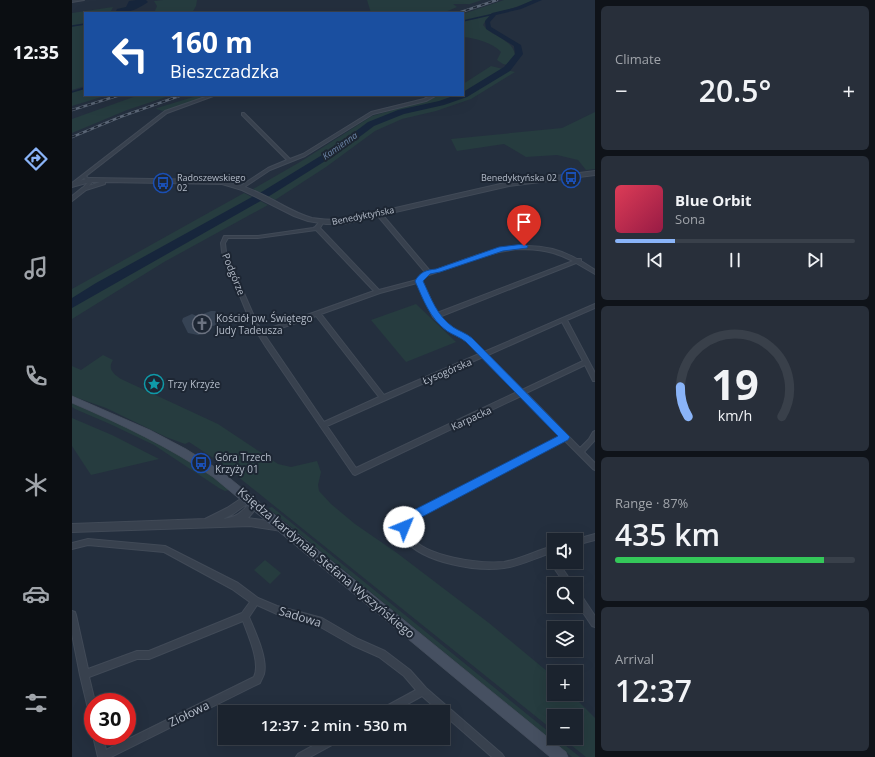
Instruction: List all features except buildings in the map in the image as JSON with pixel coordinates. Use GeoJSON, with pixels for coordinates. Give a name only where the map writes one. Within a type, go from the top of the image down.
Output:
{"type":"FeatureCollection","features":[{"type":"Feature","properties":{"kind":"main road","name":"Księdza kardynała Stefana Wyszyńskiego"},"geometry":{"type":"LineString","coordinates":[[72,399],[126,421],[171,444],[217,474],[560,757]]}},
{"type":"Feature","properties":{"kind":"street"},"geometry":{"type":"LineString","coordinates":[[72,1],[82,0]]}},
{"type":"Feature","properties":{"kind":"street"},"geometry":{"type":"LineString","coordinates":[[85,175],[86,179],[90,180],[82,191],[72,187],[85,175],[166,112],[211,96]]}},
{"type":"Feature","properties":{"kind":"street"},"geometry":{"type":"LineString","coordinates":[[244,189],[269,169],[304,155],[372,113],[425,100],[433,96]]}},
{"type":"Feature","properties":{"kind":"street"},"geometry":{"type":"LineString","coordinates":[[244,115],[290,160]]}},
{"type":"Feature","properties":{"kind":"street","name":"Benedyktyńska"},"geometry":{"type":"LineString","coordinates":[[72,187],[90,180],[217,182],[244,189],[319,225],[343,222],[510,184],[595,173]]}},
{"type":"Feature","properties":{"kind":"street","name":"Benedyktyńska"},"geometry":{"type":"LineString","coordinates":[[72,199],[82,191],[111,181]]}},
{"type":"Feature","properties":{"kind":"street"},"geometry":{"type":"LineString","coordinates":[[379,214],[428,272]]}},
{"type":"Feature","properties":{"kind":"street"},"geometry":{"type":"LineString","coordinates":[[319,225],[378,292]]}},
{"type":"Feature","properties":{"kind":"street","name":"Podgórze"},"geometry":{"type":"LineString","coordinates":[[319,225],[286,234],[226,237],[223,243],[224,252],[254,322],[268,346],[355,472]]}},
{"type":"Feature","properties":{"kind":"street"},"geometry":{"type":"LineString","coordinates":[[261,333],[378,292],[419,281],[421,277],[428,272],[437,271],[513,247],[537,247],[551,250],[579,260],[595,272]]}},
{"type":"Feature","properties":{"kind":"street"},"geometry":{"type":"LineString","coordinates":[[435,316],[579,260]]}},
{"type":"Feature","properties":{"kind":"street"},"geometry":{"type":"LineString","coordinates":[[419,281],[435,316],[450,329],[464,336],[595,467]]}},
{"type":"Feature","properties":{"kind":"street","name":"Łysogórska"},"geometry":{"type":"LineString","coordinates":[[322,425],[595,306]]}},
{"type":"Feature","properties":{"kind":"street"},"geometry":{"type":"LineString","coordinates":[[318,314],[383,398]]}},
{"type":"Feature","properties":{"kind":"street"},"geometry":{"type":"LineString","coordinates":[[564,320],[595,379]]}},
{"type":"Feature","properties":{"kind":"street","name":"Karpacka"},"geometry":{"type":"LineString","coordinates":[[355,472],[586,362]]}},
{"type":"Feature","properties":{"kind":"street"},"geometry":{"type":"LineString","coordinates":[[580,452],[591,441],[595,434]]}},
{"type":"Feature","properties":{"kind":"street"},"geometry":{"type":"LineString","coordinates":[[547,551],[504,565],[477,565],[444,558],[422,550],[413,544],[406,536],[404,525],[408,519],[565,437]]}},
{"type":"Feature","properties":{"kind":"street"},"geometry":{"type":"LineString","coordinates":[[233,523],[245,515],[251,501]]}},
{"type":"Feature","properties":{"kind":"street"},"geometry":{"type":"LineString","coordinates":[[200,524],[224,515],[251,501]]}},
{"type":"Feature","properties":{"kind":"street"},"geometry":{"type":"LineString","coordinates":[[72,528],[250,522],[283,528]]}},
{"type":"Feature","properties":{"kind":"street"},"geometry":{"type":"LineString","coordinates":[[583,540],[595,536]]}},
{"type":"Feature","properties":{"kind":"street","name":"Sadowa"},"geometry":{"type":"LineString","coordinates":[[72,546],[88,542],[165,549],[235,586],[255,601],[277,610],[319,620],[355,642],[382,654],[407,673],[423,691],[494,756]]}},
{"type":"Feature","properties":{"kind":"street"},"geometry":{"type":"LineString","coordinates":[[84,675],[137,655],[149,655],[245,616],[255,601]]}},
{"type":"Feature","properties":{"kind":"street"},"geometry":{"type":"LineString","coordinates":[[583,605],[595,623]]}},
{"type":"Feature","properties":{"kind":"street"},"geometry":{"type":"LineString","coordinates":[[72,615],[88,693]]}},
{"type":"Feature","properties":{"kind":"street","name":"Ziołowa"},"geometry":{"type":"LineString","coordinates":[[103,756],[257,680],[260,676],[261,667],[245,616]]}},
{"type":"Feature","properties":{"kind":"street"},"geometry":{"type":"LineString","coordinates":[[397,705],[423,691]]}},
{"type":"Feature","properties":{"kind":"street"},"geometry":{"type":"LineString","coordinates":[[100,745],[103,756]]}},
{"type":"Feature","properties":{"kind":"street"},"geometry":{"type":"LineString","coordinates":[[301,757],[323,745]]}},
{"type":"Feature","properties":{"kind":"green space"},"geometry":{"type":"Polygon","coordinates":[[[197,0],[193,12],[154,12],[157,6],[154,1],[197,0]]]}},
{"type":"Feature","properties":{"kind":"green space"},"geometry":{"type":"Polygon","coordinates":[[[367,0],[482,0],[470,4],[453,4],[457,7],[445,12],[371,12],[367,0]]]}},
{"type":"Feature","properties":{"kind":"green space"},"geometry":{"type":"Polygon","coordinates":[[[504,0],[534,0],[493,14],[483,25],[510,45],[515,55],[508,65],[497,60],[501,52],[498,49],[473,38],[464,37],[464,14],[504,0]]]}},
{"type":"Feature","properties":{"kind":"green space"},"geometry":{"type":"Polygon","coordinates":[[[113,7],[110,12],[84,12],[84,86],[72,90],[72,13],[113,7]]]}},
{"type":"Feature","properties":{"kind":"green space"},"geometry":{"type":"Polygon","coordinates":[[[491,66],[515,72],[471,99],[436,111],[402,119],[375,131],[326,167],[275,200],[253,189],[300,162],[372,116],[440,96],[464,96],[464,83],[491,66]]]}},
{"type":"Feature","properties":{"kind":"green space"},"geometry":{"type":"Polygon","coordinates":[[[84,89],[84,96],[105,96],[72,106],[72,92],[84,89]]]}},
{"type":"Feature","properties":{"kind":"green space"},"geometry":{"type":"Polygon","coordinates":[[[136,96],[169,96],[127,110],[72,133],[72,119],[136,96]]]}},
{"type":"Feature","properties":{"kind":"green space"},"geometry":{"type":"Polygon","coordinates":[[[197,96],[208,96],[163,111],[156,109],[197,96]]]}},
{"type":"Feature","properties":{"kind":"green space"},"geometry":{"type":"Polygon","coordinates":[[[595,112],[595,169],[586,170],[578,160],[557,155],[526,157],[504,144],[457,151],[451,139],[562,128],[595,112]]]}},
{"type":"Feature","properties":{"kind":"green space"},"geometry":{"type":"Polygon","coordinates":[[[244,193],[268,205],[164,262],[72,319],[72,289],[244,193]]]}},
{"type":"Feature","properties":{"kind":"green space"},"geometry":{"type":"Polygon","coordinates":[[[416,304],[456,342],[406,362],[371,320],[416,304]]]}},
{"type":"Feature","properties":{"kind":"green space"},"geometry":{"type":"Polygon","coordinates":[[[103,355],[113,360],[111,363],[111,369],[121,379],[218,424],[278,464],[291,467],[317,461],[321,472],[318,485],[319,491],[331,504],[355,524],[397,553],[489,623],[547,671],[547,701],[578,701],[595,718],[595,757],[586,757],[571,745],[583,745],[583,709],[547,709],[547,725],[221,463],[189,442],[185,444],[166,437],[106,408],[72,396],[72,366],[81,370],[103,355]]]}},
{"type":"Feature","properties":{"kind":"green space"},"geometry":{"type":"Polygon","coordinates":[[[72,403],[141,433],[200,467],[229,490],[225,491],[219,488],[154,445],[75,409],[72,407],[72,403]]]}},
{"type":"Feature","properties":{"kind":"green space"},"geometry":{"type":"Polygon","coordinates":[[[72,418],[112,435],[159,459],[91,475],[72,446],[72,418]]]}},
{"type":"Feature","properties":{"kind":"green space"},"geometry":{"type":"Polygon","coordinates":[[[272,507],[547,730],[547,737],[268,508],[272,507]]]}},
{"type":"Feature","properties":{"kind":"green space"},"geometry":{"type":"Polygon","coordinates":[[[265,560],[281,573],[270,584],[254,570],[265,560]]]}},
{"type":"Feature","properties":{"kind":"green space"},"geometry":{"type":"Polygon","coordinates":[[[557,745],[565,745],[580,757],[572,757],[557,745]]]}},
{"type":"Feature","properties":{"kind":"water"},"geometry":{"type":"Polygon","coordinates":[[[146,0],[148,2],[137,9],[124,12],[116,11],[117,9],[126,7],[129,1],[146,0]]]}},
{"type":"Feature","properties":{"kind":"waterway","name":"Kamienna"},"geometry":{"type":"LineString","coordinates":[[464,95],[507,69],[519,54],[517,45],[488,28],[487,22],[494,14],[519,8],[539,0]]}},
{"type":"Feature","properties":{"kind":"waterway"},"geometry":{"type":"LineString","coordinates":[[464,21],[494,14]]}},
{"type":"Feature","properties":{"kind":"waterway"},"geometry":{"type":"LineString","coordinates":[[72,26],[84,24]]}},
{"type":"Feature","properties":{"kind":"waterway"},"geometry":{"type":"LineString","coordinates":[[72,92],[84,88]]}},
{"type":"Feature","properties":{"kind":"waterway","name":"Kamienna"},"geometry":{"type":"LineString","coordinates":[[72,304],[100,286],[267,193],[335,151],[371,124],[401,112],[441,103],[461,96]]}},
{"type":"Feature","properties":{"kind":"railway"},"geometry":{"type":"LineString","coordinates":[[461,12],[497,0]]}},
{"type":"Feature","properties":{"kind":"railway"},"geometry":{"type":"LineString","coordinates":[[72,110],[117,96]]}},
{"type":"Feature","properties":{"kind":"railway"},"geometry":{"type":"LineString","coordinates":[[72,137],[120,117],[179,96]]}},
{"type":"Feature","properties":{"kind":"place","name":"Benedyktyńska 02"},"geometry":{"type":"Point","coordinates":[571,178]}},
{"type":"Feature","properties":{"kind":"place","name":"Radoszewskiego 02"},"geometry":{"type":"Point","coordinates":[163,183]}},
{"type":"Feature","properties":{"kind":"place","name":"Kościół pw. Świętego Judy Tadeusza"},"geometry":{"type":"Point","coordinates":[202,324]}},
{"type":"Feature","properties":{"kind":"place","name":"Trzy Krzyże"},"geometry":{"type":"Point","coordinates":[154,384]}},
{"type":"Feature","properties":{"kind":"place","name":"Góra Trzech Krzyży 01"},"geometry":{"type":"Point","coordinates":[201,463]}},
{"type":"Feature","properties":{"kind":"route"},"geometry":{"type":"LineString","coordinates":[[404,527],[408,519],[414,515],[565,437],[469,340],[450,329],[435,316],[419,281],[421,277],[428,272],[437,271],[502,249],[524,246]]}}]}
